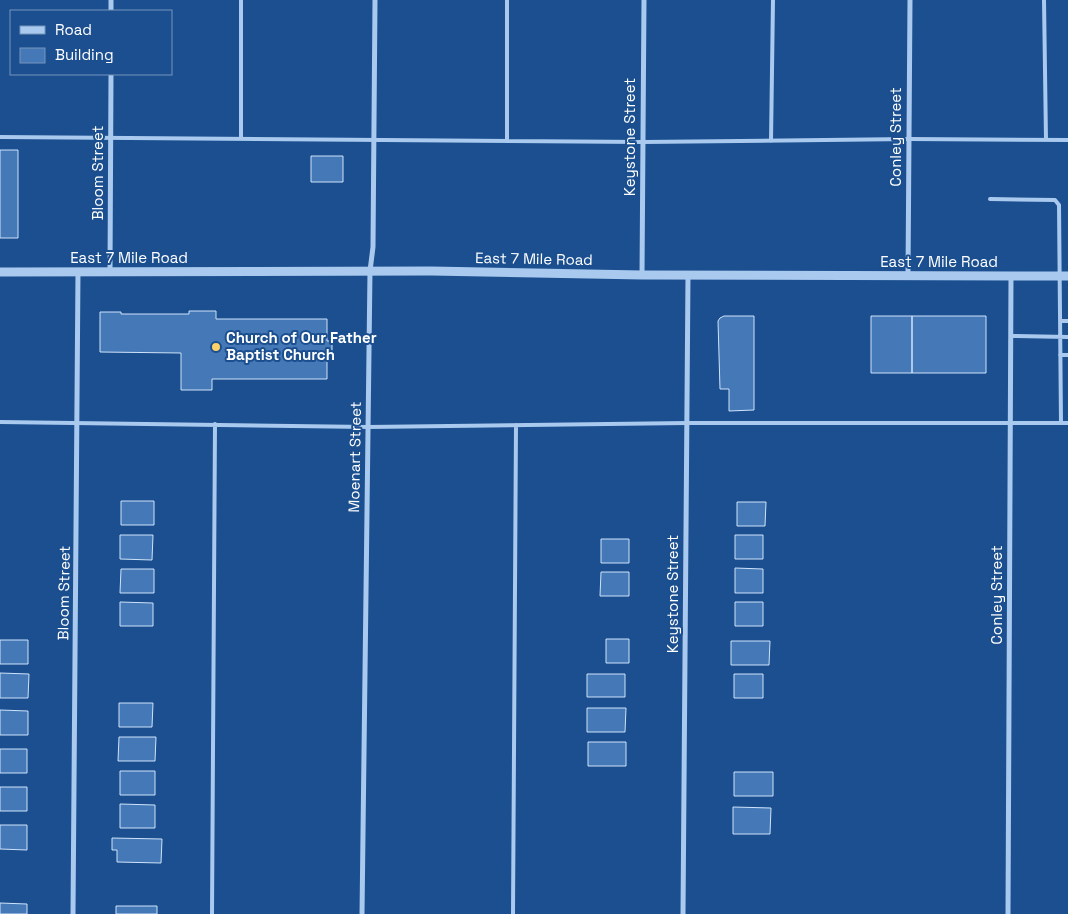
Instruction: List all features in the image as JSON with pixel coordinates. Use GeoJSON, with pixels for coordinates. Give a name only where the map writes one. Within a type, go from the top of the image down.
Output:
{"type":"FeatureCollection","features":[{"type":"Feature","properties":{"kind":"street","name":"Moenart Street"},"geometry":{"type":"LineString","coordinates":[[362,914],[370,271],[373,247],[375,0]]}},
{"type":"Feature","properties":{"kind":"street","name":"Keystone Street"},"geometry":{"type":"LineString","coordinates":[[642,275],[644,0]]}},
{"type":"Feature","properties":{"kind":"street","name":"Conley Street"},"geometry":{"type":"LineString","coordinates":[[908,275],[910,0]]}},
{"type":"Feature","properties":{"kind":"street","name":"Bloom Street"},"geometry":{"type":"LineString","coordinates":[[110,272],[111,75]]}},
{"type":"Feature","properties":{"kind":"street","name":"East 7 Mile Road"},"geometry":{"type":"LineString","coordinates":[[0,272],[370,271],[642,275],[1064,276]]}},
{"type":"Feature","properties":{"kind":"street","name":"Bloom Street"},"geometry":{"type":"LineString","coordinates":[[73,914],[78,272]]}},
{"type":"Feature","properties":{"kind":"street","name":"Keystone Street"},"geometry":{"type":"LineString","coordinates":[[683,914],[688,275]]}},
{"type":"Feature","properties":{"kind":"street","name":"Conley Street"},"geometry":{"type":"LineString","coordinates":[[1008,914],[1011,276]]}},
{"type":"Feature","properties":{"kind":"lane"},"geometry":{"type":"LineString","coordinates":[[241,0],[241,139]]}},
{"type":"Feature","properties":{"kind":"lane"},"geometry":{"type":"LineString","coordinates":[[507,0],[507,142]]}},
{"type":"Feature","properties":{"kind":"lane"},"geometry":{"type":"LineString","coordinates":[[771,141],[773,0]]}},
{"type":"Feature","properties":{"kind":"lane"},"geometry":{"type":"LineString","coordinates":[[1044,0],[1046,140]]}},
{"type":"Feature","properties":{"kind":"lane"},"geometry":{"type":"LineString","coordinates":[[0,137],[507,142],[909,139],[1068,140]]}},
{"type":"Feature","properties":{"kind":"lane"},"geometry":{"type":"LineString","coordinates":[[990,199],[1055,200],[1058,202],[1064,276],[1060,321],[1061,423]]}},
{"type":"Feature","properties":{"kind":"lane"},"geometry":{"type":"LineString","coordinates":[[1060,321],[1068,321]]}},
{"type":"Feature","properties":{"kind":"lane"},"geometry":{"type":"LineString","coordinates":[[1011,336],[1068,337]]}},
{"type":"Feature","properties":{"kind":"lane"},"geometry":{"type":"LineString","coordinates":[[1060,355],[1068,355]]}},
{"type":"Feature","properties":{"kind":"lane"},"geometry":{"type":"LineString","coordinates":[[0,422],[368,427],[687,423],[1068,423]]}},
{"type":"Feature","properties":{"kind":"lane"},"geometry":{"type":"LineString","coordinates":[[212,914],[215,424]]}},
{"type":"Feature","properties":{"kind":"lane"},"geometry":{"type":"LineString","coordinates":[[513,914],[516,425]]}},
{"type":"Feature","properties":{"kind":"building"},"geometry":{"type":"Polygon","coordinates":[[[0,150],[18,150],[18,238],[0,238],[0,150]]]}},
{"type":"Feature","properties":{"kind":"building"},"geometry":{"type":"Polygon","coordinates":[[[311,156],[343,156],[343,182],[311,182],[311,156]]]}},
{"type":"Feature","properties":{"kind":"building","name":"Church of Our Father Baptist Church"},"geometry":{"type":"Polygon","coordinates":[[[189,311],[216,311],[216,319],[327,319],[327,341],[332,341],[332,359],[327,359],[327,379],[212,379],[212,390],[181,390],[181,353],[100,352],[100,312],[121,312],[121,314],[189,314],[189,311]]]}},
{"type":"Feature","properties":{"kind":"building"},"geometry":{"type":"Polygon","coordinates":[[[724,316],[754,316],[754,410],[729,411],[729,389],[720,389],[718,321],[724,316]]]}},
{"type":"Feature","properties":{"kind":"building"},"geometry":{"type":"Polygon","coordinates":[[[871,316],[912,316],[912,373],[871,373],[871,316]]]}},
{"type":"Feature","properties":{"kind":"building"},"geometry":{"type":"Polygon","coordinates":[[[912,316],[986,316],[986,373],[912,373],[912,316]]]}},
{"type":"Feature","properties":{"kind":"building"},"geometry":{"type":"Polygon","coordinates":[[[121,501],[154,501],[154,525],[121,525],[121,501]]]}},
{"type":"Feature","properties":{"kind":"building"},"geometry":{"type":"Polygon","coordinates":[[[737,502],[766,502],[765,526],[737,526],[737,502]]]}},
{"type":"Feature","properties":{"kind":"building"},"geometry":{"type":"Polygon","coordinates":[[[120,535],[153,535],[152,560],[120,559],[120,535]]]}},
{"type":"Feature","properties":{"kind":"building"},"geometry":{"type":"Polygon","coordinates":[[[735,535],[763,535],[763,559],[735,559],[735,535]]]}},
{"type":"Feature","properties":{"kind":"building"},"geometry":{"type":"Polygon","coordinates":[[[601,539],[629,539],[629,563],[601,563],[601,539]]]}},
{"type":"Feature","properties":{"kind":"building"},"geometry":{"type":"Polygon","coordinates":[[[735,568],[763,569],[763,593],[735,593],[735,568]]]}},
{"type":"Feature","properties":{"kind":"building"},"geometry":{"type":"Polygon","coordinates":[[[121,569],[154,569],[154,593],[120,593],[121,569]]]}},
{"type":"Feature","properties":{"kind":"building"},"geometry":{"type":"Polygon","coordinates":[[[601,572],[629,572],[629,596],[600,596],[601,572]]]}},
{"type":"Feature","properties":{"kind":"building"},"geometry":{"type":"Polygon","coordinates":[[[120,602],[153,603],[153,626],[120,626],[120,602]]]}},
{"type":"Feature","properties":{"kind":"building"},"geometry":{"type":"Polygon","coordinates":[[[735,602],[763,602],[763,626],[735,626],[735,602]]]}},
{"type":"Feature","properties":{"kind":"building"},"geometry":{"type":"Polygon","coordinates":[[[606,639],[629,639],[629,663],[606,663],[606,639]]]}},
{"type":"Feature","properties":{"kind":"building"},"geometry":{"type":"Polygon","coordinates":[[[0,640],[28,640],[28,664],[0,664],[0,640]]]}},
{"type":"Feature","properties":{"kind":"building"},"geometry":{"type":"Polygon","coordinates":[[[731,641],[770,641],[769,665],[731,665],[731,641]]]}},
{"type":"Feature","properties":{"kind":"building"},"geometry":{"type":"Polygon","coordinates":[[[0,673],[29,674],[28,698],[0,698],[0,673]]]}},
{"type":"Feature","properties":{"kind":"building"},"geometry":{"type":"Polygon","coordinates":[[[587,674],[625,674],[625,697],[587,697],[587,674]]]}},
{"type":"Feature","properties":{"kind":"building"},"geometry":{"type":"Polygon","coordinates":[[[734,674],[763,674],[763,698],[734,698],[734,674]]]}},
{"type":"Feature","properties":{"kind":"building"},"geometry":{"type":"Polygon","coordinates":[[[119,703],[153,703],[152,727],[119,727],[119,703]]]}},
{"type":"Feature","properties":{"kind":"building"},"geometry":{"type":"Polygon","coordinates":[[[587,708],[626,708],[625,732],[587,732],[587,708]]]}},
{"type":"Feature","properties":{"kind":"building"},"geometry":{"type":"Polygon","coordinates":[[[0,710],[28,711],[28,735],[0,735],[0,710]]]}},
{"type":"Feature","properties":{"kind":"building"},"geometry":{"type":"Polygon","coordinates":[[[119,737],[156,737],[155,761],[118,761],[119,737]]]}},
{"type":"Feature","properties":{"kind":"building"},"geometry":{"type":"Polygon","coordinates":[[[588,742],[626,742],[626,766],[588,766],[588,742]]]}},
{"type":"Feature","properties":{"kind":"building"},"geometry":{"type":"Polygon","coordinates":[[[0,749],[27,749],[27,773],[0,773],[0,749]]]}},
{"type":"Feature","properties":{"kind":"building"},"geometry":{"type":"Polygon","coordinates":[[[120,771],[155,771],[155,795],[120,795],[120,771]]]}},
{"type":"Feature","properties":{"kind":"building"},"geometry":{"type":"Polygon","coordinates":[[[734,772],[773,772],[773,796],[734,796],[734,772]]]}},
{"type":"Feature","properties":{"kind":"building"},"geometry":{"type":"Polygon","coordinates":[[[0,787],[27,787],[27,811],[0,811],[0,787]]]}},
{"type":"Feature","properties":{"kind":"building"},"geometry":{"type":"Polygon","coordinates":[[[120,804],[155,805],[155,828],[120,828],[120,804]]]}},
{"type":"Feature","properties":{"kind":"building"},"geometry":{"type":"Polygon","coordinates":[[[733,807],[771,808],[770,834],[733,834],[733,807]]]}},
{"type":"Feature","properties":{"kind":"building"},"geometry":{"type":"Polygon","coordinates":[[[0,825],[27,825],[27,850],[0,849],[0,825]]]}},
{"type":"Feature","properties":{"kind":"building"},"geometry":{"type":"Polygon","coordinates":[[[112,838],[162,839],[161,863],[117,862],[117,850],[112,850],[112,838]]]}},
{"type":"Feature","properties":{"kind":"building"},"geometry":{"type":"Polygon","coordinates":[[[0,903],[27,904],[27,914],[0,914],[0,903]]]}},
{"type":"Feature","properties":{"kind":"building"},"geometry":{"type":"Polygon","coordinates":[[[116,906],[157,906],[157,914],[116,914],[116,906]]]}},
{"type":"Feature","properties":{"kind":"place","name":"Church of Our Father Baptist Church"},"geometry":{"type":"Point","coordinates":[216,347]}}]}
